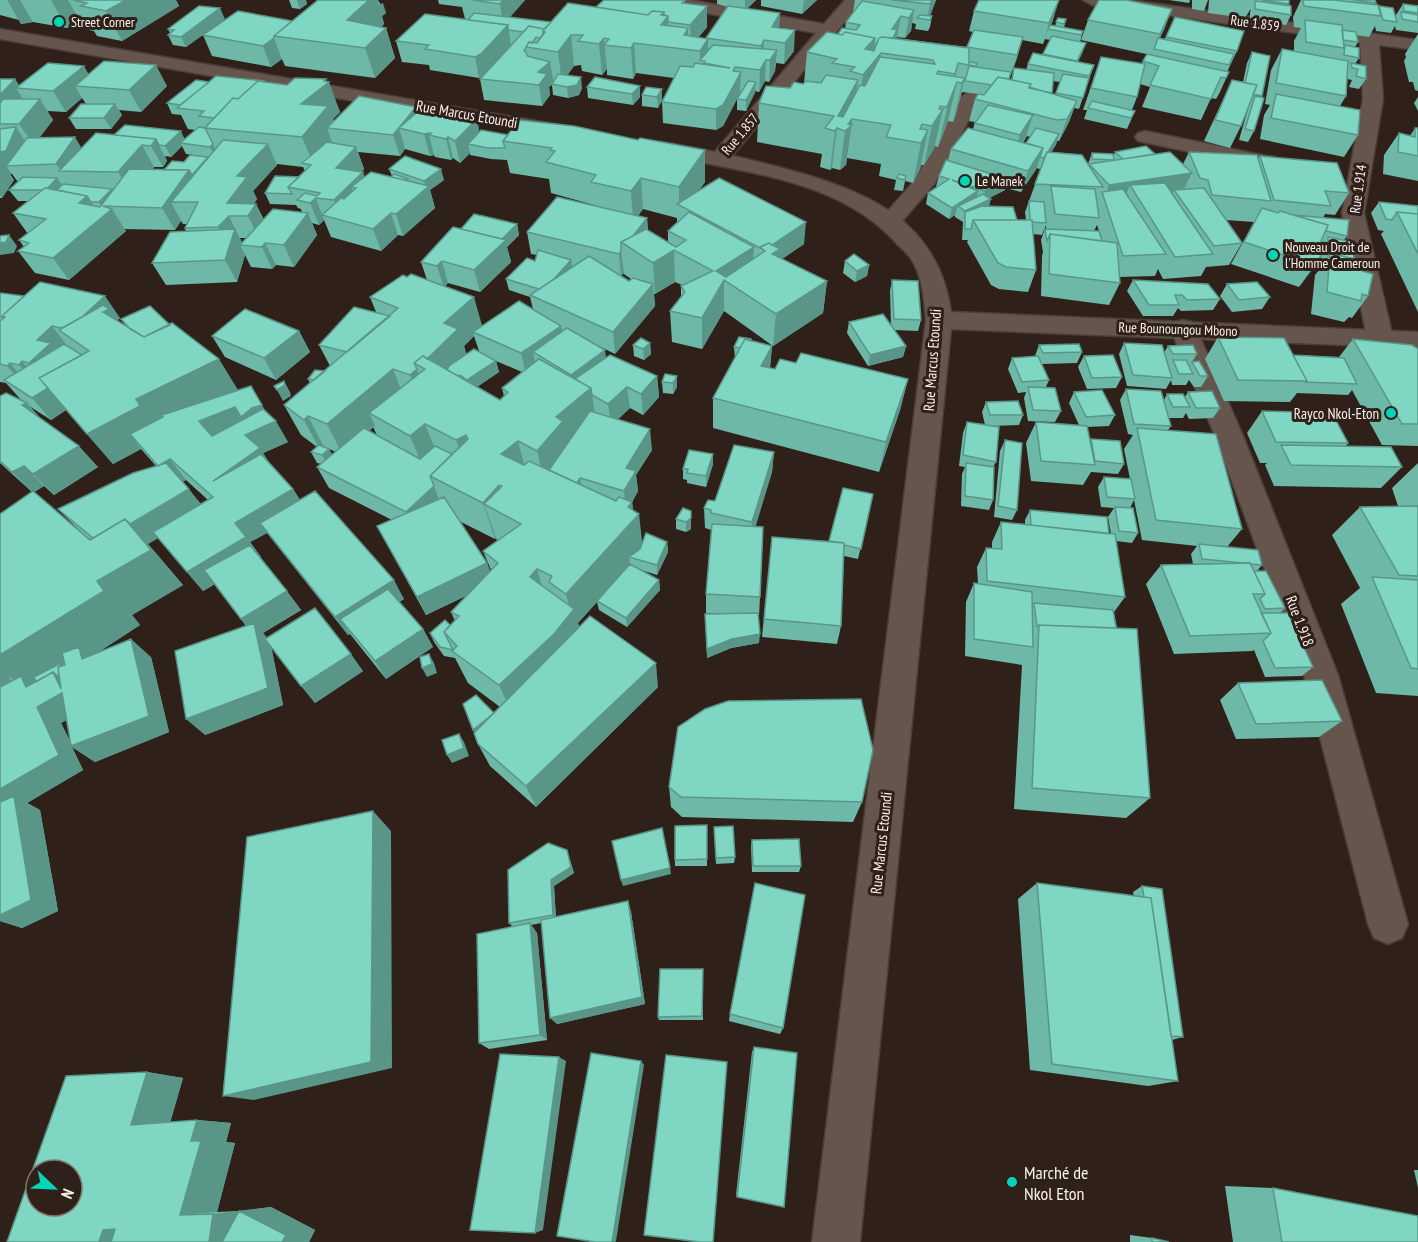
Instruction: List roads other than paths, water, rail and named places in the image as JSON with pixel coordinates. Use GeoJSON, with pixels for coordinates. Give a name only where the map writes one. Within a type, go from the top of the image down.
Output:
{"type":"FeatureCollection","features":[{"type":"Feature","properties":{"kind":"street"},"geometry":{"type":"LineString","coordinates":[[661,0],[828,30]]}},
{"type":"Feature","properties":{"kind":"street","name":"Rue 1.857"},"geometry":{"type":"LineString","coordinates":[[720,158],[854,0]]}},
{"type":"Feature","properties":{"kind":"street","name":"Rue 1.859"},"geometry":{"type":"LineString","coordinates":[[1092,0],[1418,45]]}},
{"type":"Feature","properties":{"kind":"street","name":"Rue Marcus Etoundi"},"geometry":{"type":"LineString","coordinates":[[0,34],[592,136]]}},
{"type":"Feature","properties":{"kind":"street","name":"Rue 1.914"},"geometry":{"type":"LineString","coordinates":[[1369,38],[1373,99],[1353,213],[1380,338]]}},
{"type":"Feature","properties":{"kind":"street"},"geometry":{"type":"LineString","coordinates":[[890,221],[924,183],[970,97]]}},
{"type":"Feature","properties":{"kind":"street"},"geometry":{"type":"LineString","coordinates":[[1145,137],[1291,168]]}},
{"type":"Feature","properties":{"kind":"street","name":"Rue Marcus Etoundi"},"geometry":{"type":"LineString","coordinates":[[638,144],[720,158],[830,188],[864,203],[890,221],[924,260],[935,287],[939,320],[836,1242]]}},
{"type":"Feature","properties":{"kind":"street"},"geometry":{"type":"LineString","coordinates":[[1336,177],[1358,182]]}},
{"type":"Feature","properties":{"kind":"street","name":"Rue Bounoungou Mbono"},"geometry":{"type":"LineString","coordinates":[[939,320],[1183,328],[1418,340]]}},
{"type":"Feature","properties":{"kind":"street","name":"Rue 1.918"},"geometry":{"type":"LineString","coordinates":[[1183,328],[1229,436],[1320,675],[1388,924]]}},
{"type":"Feature","properties":{"kind":"place","name":"Street Corner"},"geometry":{"type":"Point","coordinates":[59,22]}},
{"type":"Feature","properties":{"kind":"place","name":"Le Manek"},"geometry":{"type":"Point","coordinates":[965,181]}},
{"type":"Feature","properties":{"kind":"place","name":"Nouveau Droit de l'Homme Cameroun"},"geometry":{"type":"Point","coordinates":[1273,255]}},
{"type":"Feature","properties":{"kind":"place","name":"Rayco Nkol-Eton"},"geometry":{"type":"Point","coordinates":[1391,413]}},
{"type":"Feature","properties":{"kind":"place","name":"Marché de Nkol Eton"},"geometry":{"type":"Point","coordinates":[1012,1182]}}]}
